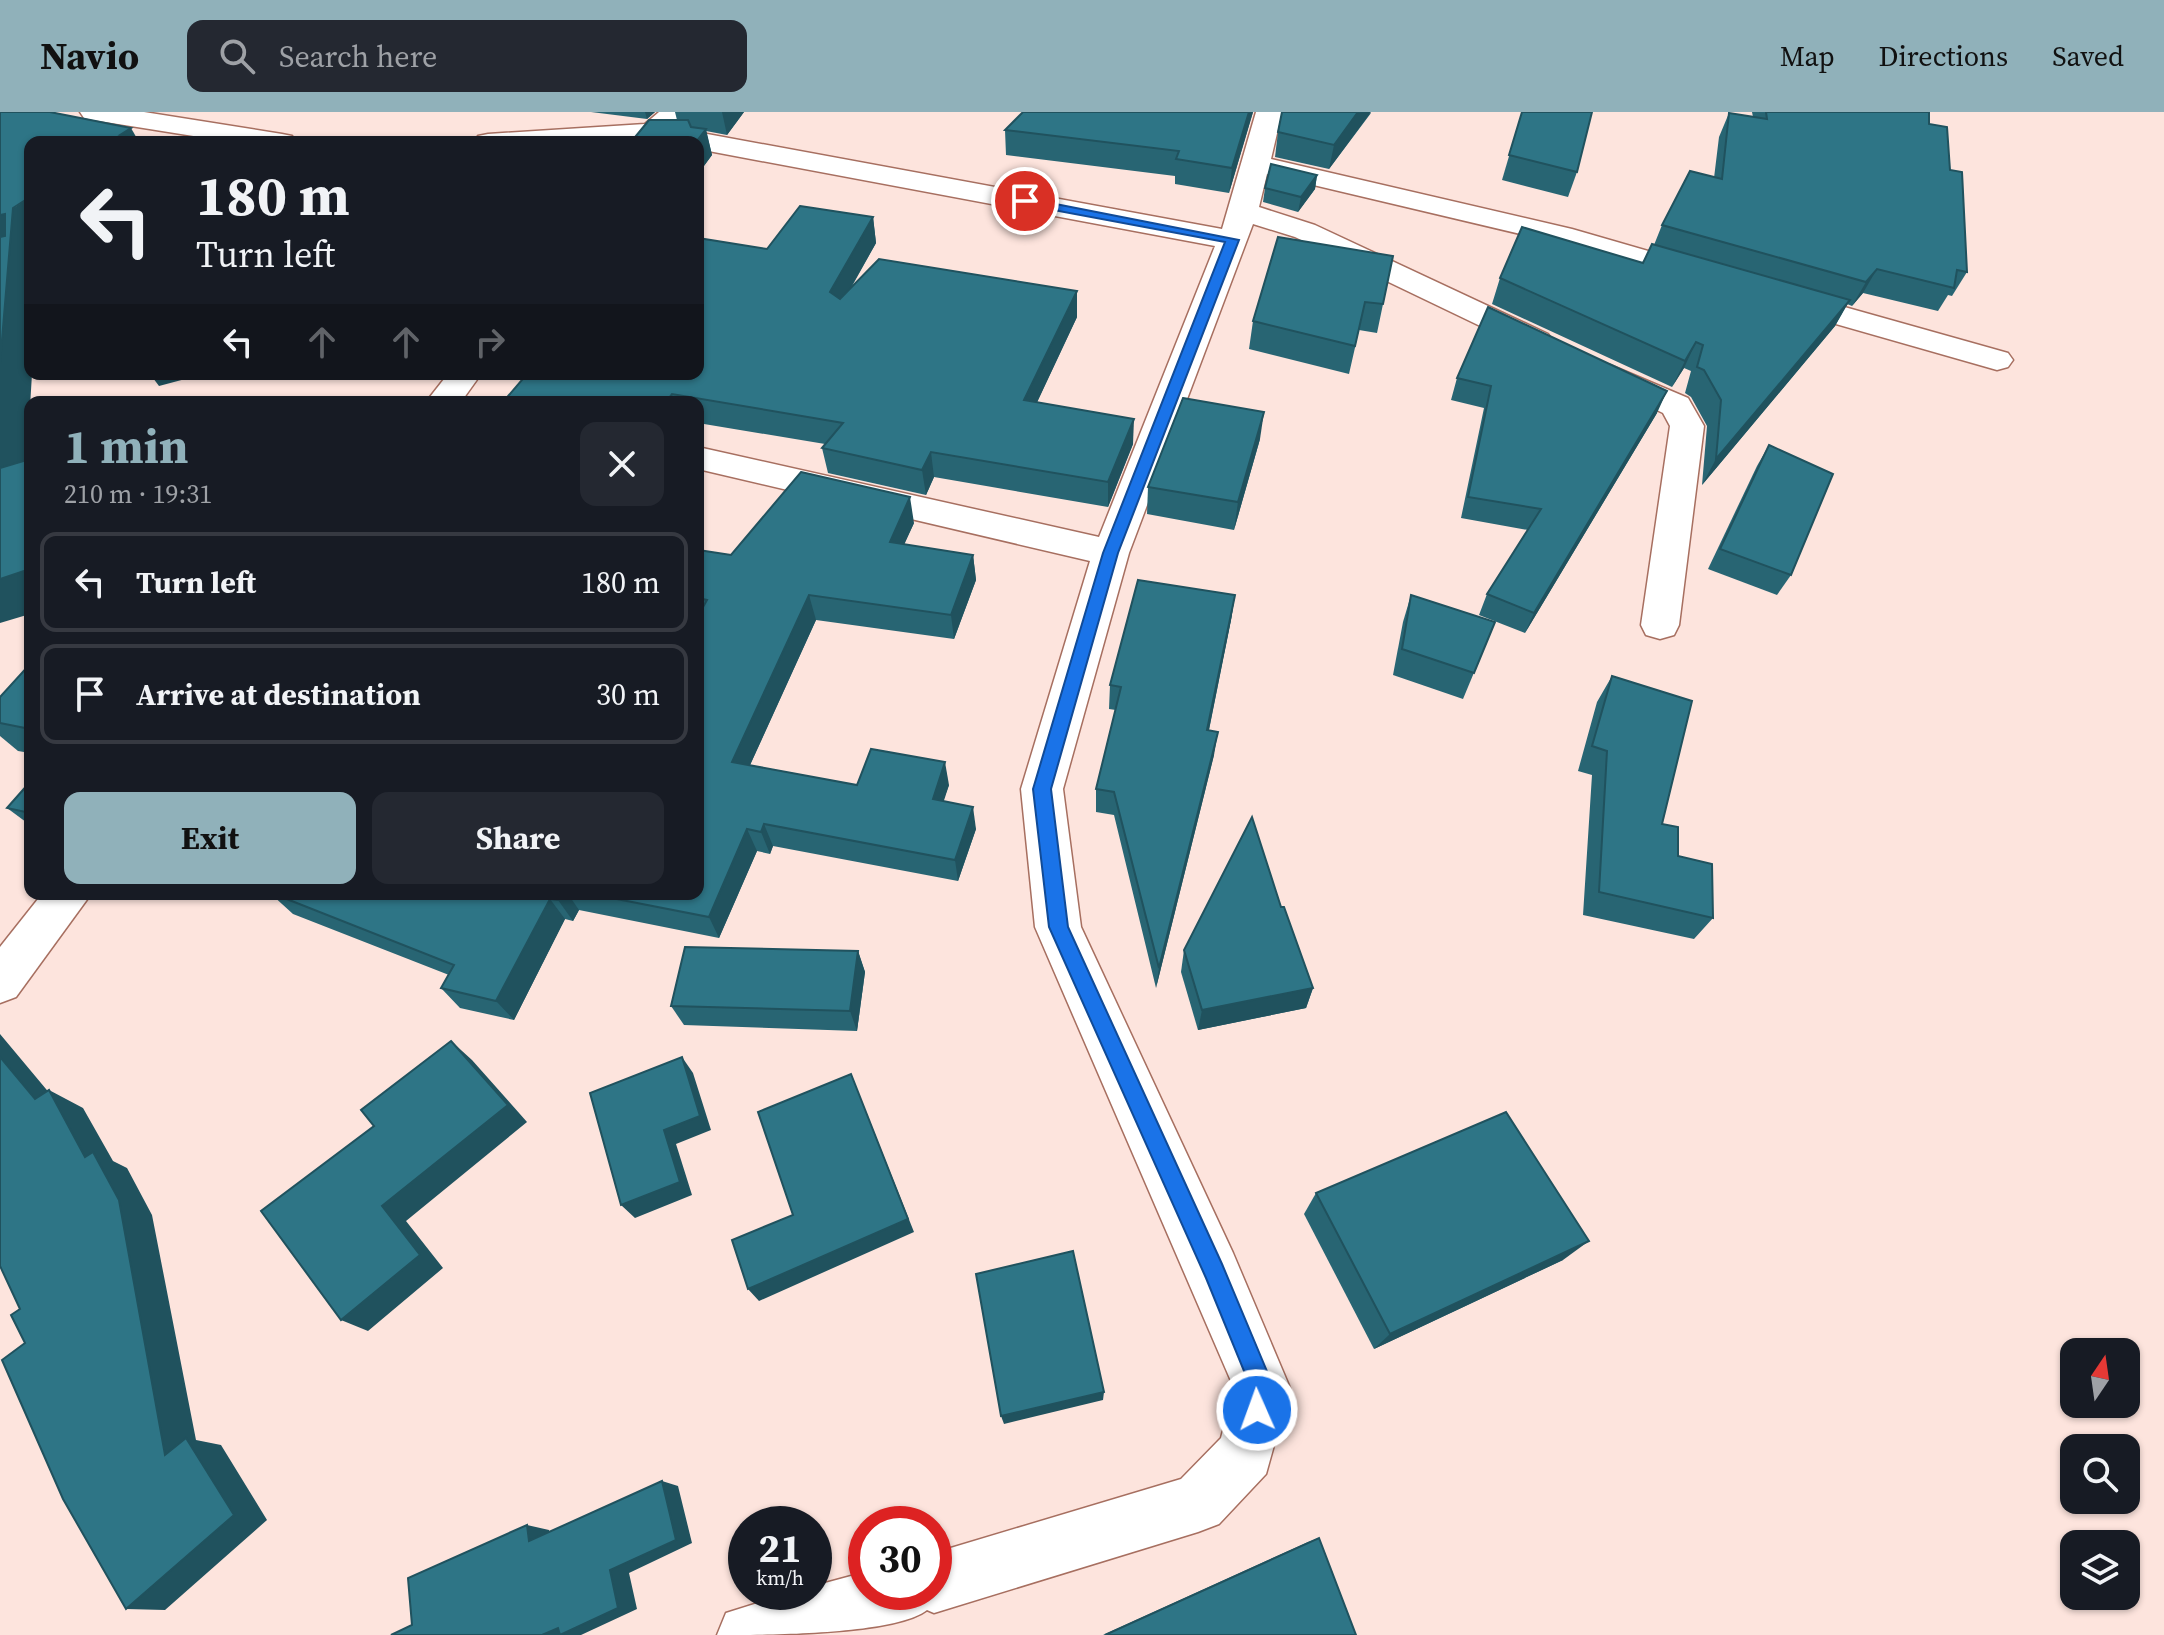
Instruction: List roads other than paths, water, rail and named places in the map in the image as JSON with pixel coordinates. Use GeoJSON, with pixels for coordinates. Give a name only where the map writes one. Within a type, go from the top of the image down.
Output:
{"type":"FeatureCollection","features":[{"type":"Feature","properties":{"kind":"street"},"geometry":{"type":"LineString","coordinates":[[93,112],[244,136]]}},
{"type":"Feature","properties":{"kind":"street"},"geometry":{"type":"LineString","coordinates":[[650,136],[674,112]]}},
{"type":"Feature","properties":{"kind":"street"},"geometry":{"type":"LineString","coordinates":[[952,1578],[1198,1503],[1246,1454],[1262,1388],[1214,1272],[1058,927],[1042,789],[1111,553],[1238,226],[1269,112]]}},
{"type":"Feature","properties":{"kind":"street"},"geometry":{"type":"LineString","coordinates":[[704,145],[1238,226],[1305,231],[1676,406],[1687,426],[1660,625]]}},
{"type":"Feature","properties":{"kind":"street"},"geometry":{"type":"LineString","coordinates":[[1256,164],[1562,235],[1727,283]]}},
{"type":"Feature","properties":{"kind":"street"},"geometry":{"type":"LineString","coordinates":[[1757,291],[1997,360]]}},
{"type":"Feature","properties":{"kind":"street"},"geometry":{"type":"LineString","coordinates":[[704,459],[1111,553]]}},
{"type":"Feature","properties":{"kind":"street"},"geometry":{"type":"LineString","coordinates":[[0,982],[64,900]]}},
{"type":"Feature","properties":{"kind":"street"},"geometry":{"type":"LineString","coordinates":[[748,1635],[848,1607]]}}]}
